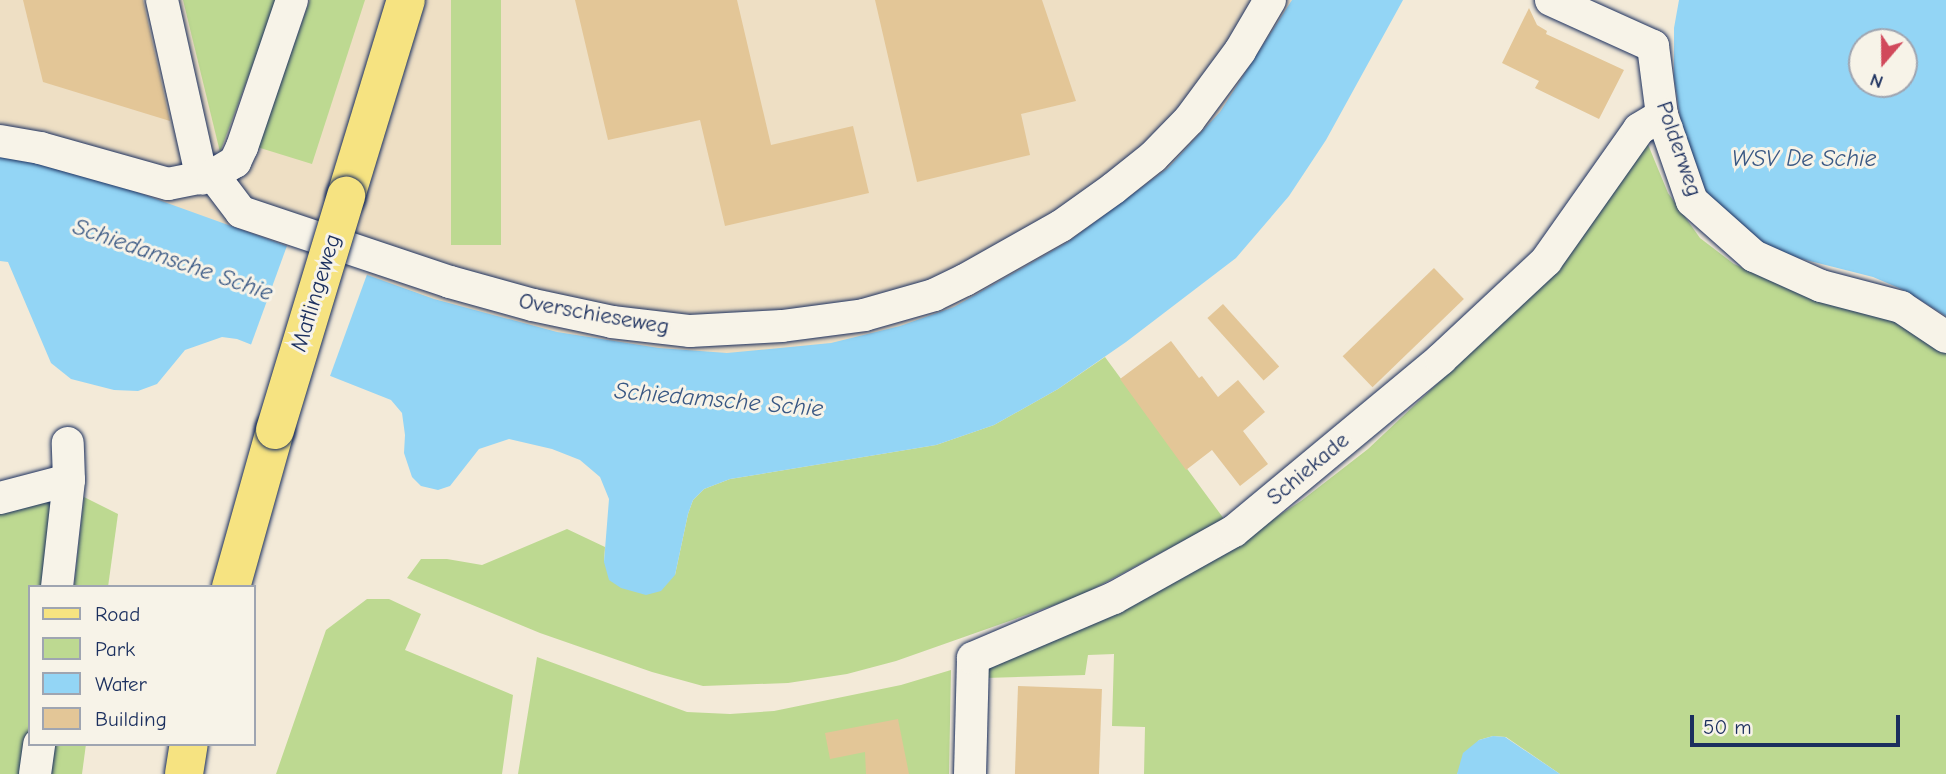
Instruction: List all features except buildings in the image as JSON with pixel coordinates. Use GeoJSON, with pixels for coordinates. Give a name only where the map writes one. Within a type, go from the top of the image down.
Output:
{"type":"FeatureCollection","features":[{"type":"Feature","properties":{"kind":"main road","name":"Matlingeweg"},"geometry":{"type":"LineString","coordinates":[[233,585],[275,429],[406,0]]}},
{"type":"Feature","properties":{"kind":"main road"},"geometry":{"type":"LineString","coordinates":[[184,774],[189,746]]}},
{"type":"Feature","properties":{"kind":"street"},"geometry":{"type":"LineString","coordinates":[[162,0],[207,177]]}},
{"type":"Feature","properties":{"kind":"street"},"geometry":{"type":"LineString","coordinates":[[0,141],[40,148],[168,184],[207,177],[235,162],[292,0]]}},
{"type":"Feature","properties":{"kind":"street","name":"Overschieseweg"},"geometry":{"type":"LineString","coordinates":[[207,177],[241,212],[450,282],[559,311],[612,322],[690,331],[782,326],[863,314],[934,295],[965,280],[1061,226],[1114,188],[1153,156],[1189,120],[1240,51],[1270,0]]}},
{"type":"Feature","properties":{"kind":"street","name":"Polderweg"},"geometry":{"type":"LineString","coordinates":[[1551,0],[1653,47],[1661,115],[1692,201],[1754,257],[1821,285],[1901,307],[1946,337]]}},
{"type":"Feature","properties":{"kind":"street","name":"Schiekade"},"geometry":{"type":"LineString","coordinates":[[970,774],[973,657],[1114,598],[1234,531],[1441,359],[1546,261],[1639,129],[1661,115]]}},
{"type":"Feature","properties":{"kind":"street"},"geometry":{"type":"LineString","coordinates":[[57,585],[69,480],[68,443]]}},
{"type":"Feature","properties":{"kind":"street"},"geometry":{"type":"LineString","coordinates":[[0,498],[69,480]]}},
{"type":"Feature","properties":{"kind":"street"},"geometry":{"type":"LineString","coordinates":[[36,774],[39,746]]}},
{"type":"Feature","properties":{"kind":"shaded area"},"geometry":{"type":"Polygon","coordinates":[[[0,0],[1316,0],[1271,73],[1024,309],[675,382],[0,181],[0,0]]]}},
{"type":"Feature","properties":{"kind":"green space"},"geometry":{"type":"Polygon","coordinates":[[[183,0],[277,0],[220,152],[183,0]]]}},
{"type":"Feature","properties":{"kind":"green space"},"geometry":{"type":"Polygon","coordinates":[[[310,0],[365,0],[312,164],[257,147],[310,0]]]}},
{"type":"Feature","properties":{"kind":"green space"},"geometry":{"type":"Polygon","coordinates":[[[451,0],[501,0],[501,245],[451,245],[451,0]]]}},
{"type":"Feature","properties":{"kind":"green space"},"geometry":{"type":"Polygon","coordinates":[[[1642,130],[1668,193],[1700,238],[1734,264],[1759,275],[1850,297],[1946,350],[1946,774],[1560,774],[1506,737],[1493,736],[1479,740],[1457,774],[1144,774],[1145,727],[1112,726],[1114,654],[1088,655],[1085,675],[985,678],[986,668],[1229,548],[1301,501],[1368,449],[1488,336],[1642,130]]]}},
{"type":"Feature","properties":{"kind":"green space"},"geometry":{"type":"Polygon","coordinates":[[[1105,357],[1224,519],[1080,596],[896,661],[847,674],[788,683],[703,686],[652,672],[540,633],[407,578],[421,559],[447,559],[482,565],[567,529],[605,547],[604,562],[675,575],[688,514],[693,500],[704,489],[730,479],[936,445],[994,425],[1058,389],[1105,357]]]}},
{"type":"Feature","properties":{"kind":"green space"},"geometry":{"type":"Polygon","coordinates":[[[60,483],[52,585],[28,585],[30,746],[27,774],[0,774],[0,495],[60,483]]]}},
{"type":"Feature","properties":{"kind":"green space"},"geometry":{"type":"Polygon","coordinates":[[[84,497],[118,514],[108,585],[74,585],[84,497]]]}},
{"type":"Feature","properties":{"kind":"green space"},"geometry":{"type":"Polygon","coordinates":[[[367,599],[389,599],[421,614],[405,650],[513,695],[502,774],[276,774],[326,630],[367,599]]]}},
{"type":"Feature","properties":{"kind":"green space"},"geometry":{"type":"Polygon","coordinates":[[[537,657],[687,712],[730,714],[774,711],[901,685],[951,670],[949,774],[518,774],[537,657]]]}},
{"type":"Feature","properties":{"kind":"green space"},"geometry":{"type":"Polygon","coordinates":[[[55,746],[86,746],[82,774],[51,774],[55,746]]]}},
{"type":"Feature","properties":{"kind":"water","name":"Schiedamsche Schie"},"geometry":{"type":"Polygon","coordinates":[[[1292,0],[1403,0],[1326,140],[1289,196],[1236,258],[1126,342],[1058,389],[994,425],[936,445],[730,479],[704,489],[693,500],[688,514],[675,575],[661,591],[646,595],[621,588],[609,580],[604,562],[609,499],[600,477],[580,460],[552,449],[509,439],[479,449],[450,486],[438,490],[421,486],[412,477],[404,453],[402,413],[391,400],[237,339],[222,337],[185,350],[157,384],[138,391],[114,390],[71,379],[51,363],[8,262],[0,261],[0,152],[70,168],[434,299],[557,332],[659,348],[727,353],[831,343],[900,326],[954,307],[1068,242],[1168,168],[1220,112],[1292,0]]]}},
{"type":"Feature","properties":{"kind":"water","name":"WSV De Schie"},"geometry":{"type":"Polygon","coordinates":[[[1679,0],[1946,0],[1946,316],[1906,291],[1873,277],[1798,258],[1759,244],[1724,218],[1700,182],[1682,129],[1674,77],[1674,28],[1679,0]]]}},
{"type":"Feature","properties":{"kind":"water"},"geometry":{"type":"Polygon","coordinates":[[[1493,736],[1505,737],[1560,774],[1457,774],[1463,753],[1479,740],[1493,736]]]}},
{"type":"Feature","properties":{"kind":"pier"},"geometry":{"type":"Polygon","coordinates":[[[288,243],[368,272],[330,377],[250,348],[288,243]]]}}]}
